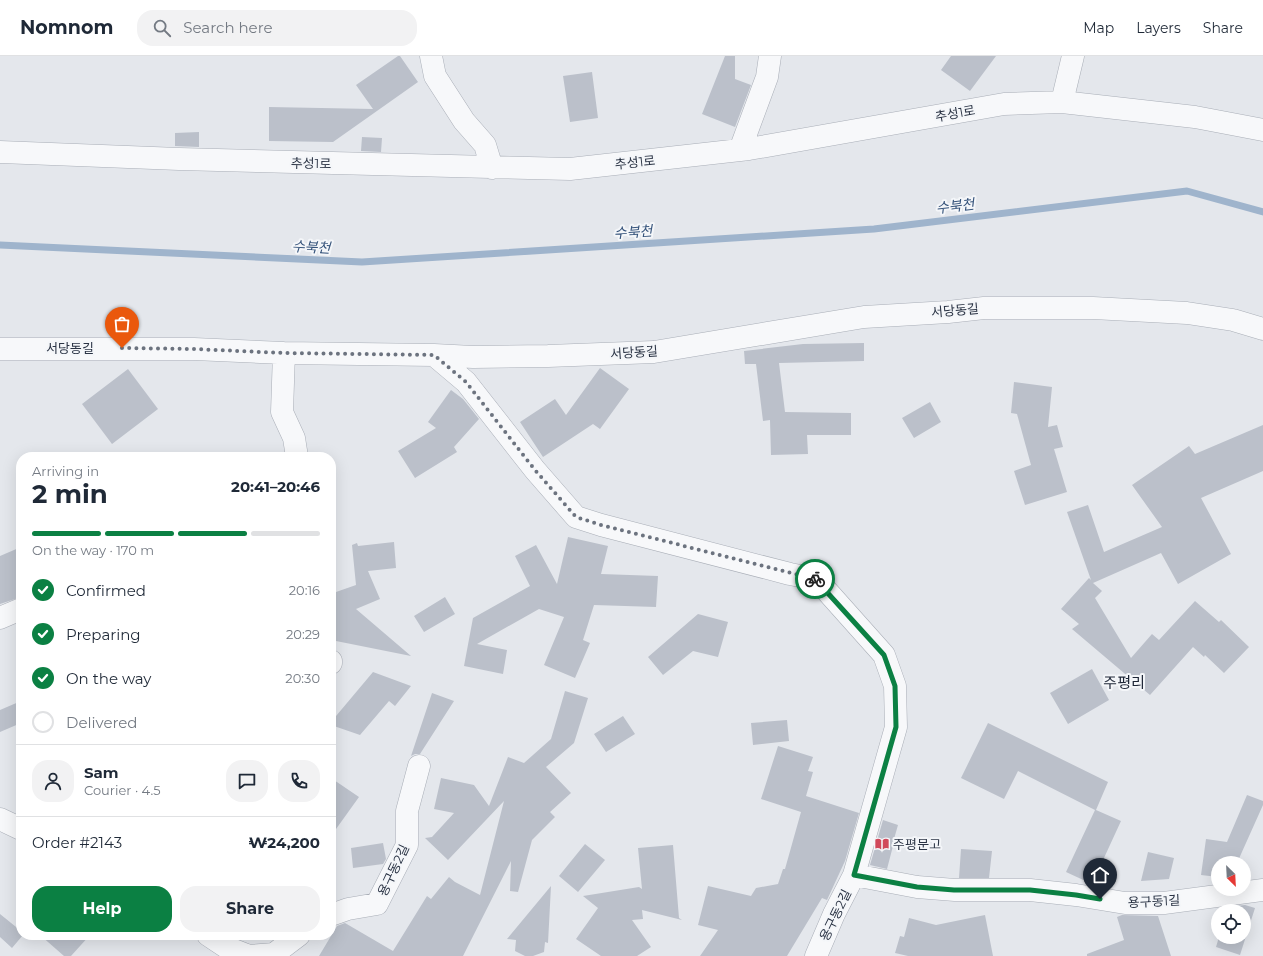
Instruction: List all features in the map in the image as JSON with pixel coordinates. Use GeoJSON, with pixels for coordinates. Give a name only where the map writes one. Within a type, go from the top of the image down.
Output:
{"type":"FeatureCollection","features":[{"type":"Feature","properties":{"kind":"street"},"geometry":{"type":"LineString","coordinates":[[431,56],[434,76],[464,121],[485,145],[492,168]]}},
{"type":"Feature","properties":{"kind":"street"},"geometry":{"type":"LineString","coordinates":[[740,150],[767,77],[770,56]]}},
{"type":"Feature","properties":{"kind":"street"},"geometry":{"type":"LineString","coordinates":[[1062,102],[1073,56]]}},
{"type":"Feature","properties":{"kind":"street","name":"추성1로"},"geometry":{"type":"LineString","coordinates":[[0,152],[179,159],[570,169],[740,150],[1004,104],[1062,102],[1195,117],[1263,130]]}},
{"type":"Feature","properties":{"kind":"street","name":"서당동길"},"geometry":{"type":"LineString","coordinates":[[0,349],[194,349],[284,353],[473,357],[654,352],[864,317],[948,312],[984,308],[1093,308],[1187,313],[1233,320],[1263,329]]}},
{"type":"Feature","properties":{"kind":"street"},"geometry":{"type":"LineString","coordinates":[[284,353],[282,412],[294,438],[296,452]]}},
{"type":"Feature","properties":{"kind":"street","name":"용구동2길"},"geometry":{"type":"LineString","coordinates":[[434,355],[466,382],[535,470],[576,517],[601,525],[790,574],[815,579],[884,655],[895,686],[896,727],[854,875],[834,914],[816,956]]}},
{"type":"Feature","properties":{"kind":"street"},"geometry":{"type":"LineString","coordinates":[[0,618],[16,611]]}},
{"type":"Feature","properties":{"kind":"street","name":"용구동2길"},"geometry":{"type":"LineString","coordinates":[[336,913],[348,909],[377,904],[407,845],[408,811],[419,766]]}},
{"type":"Feature","properties":{"kind":"street"},"geometry":{"type":"LineString","coordinates":[[0,819],[16,827]]}},
{"type":"Feature","properties":{"kind":"street","name":"용구동1길"},"geometry":{"type":"LineString","coordinates":[[854,875],[917,887],[954,890],[1030,890],[1076,895],[1125,903],[1164,903],[1263,890]]}},
{"type":"Feature","properties":{"kind":"street"},"geometry":{"type":"LineString","coordinates":[[215,940],[226,948],[249,956],[274,954],[292,940]]}},
{"type":"Feature","properties":{"kind":"building"},"geometry":{"type":"Polygon","coordinates":[[[400,56],[418,82],[333,142],[269,141],[269,107],[373,109],[356,85],[400,56]]]}},
{"type":"Feature","properties":{"kind":"building"},"geometry":{"type":"Polygon","coordinates":[[[725,56],[735,56],[735,79],[751,85],[735,127],[702,114],[725,56]]]}},
{"type":"Feature","properties":{"kind":"building"},"geometry":{"type":"Polygon","coordinates":[[[951,56],[996,56],[970,91],[941,70],[951,56]]]}},
{"type":"Feature","properties":{"kind":"building"},"geometry":{"type":"Polygon","coordinates":[[[592,72],[598,118],[570,122],[563,76],[592,72]]]}},
{"type":"Feature","properties":{"kind":"building"},"geometry":{"type":"Polygon","coordinates":[[[199,132],[199,147],[175,146],[175,133],[199,132]]]}},
{"type":"Feature","properties":{"kind":"building"},"geometry":{"type":"Polygon","coordinates":[[[362,137],[382,138],[381,152],[361,151],[362,137]]]}},
{"type":"Feature","properties":{"kind":"building"},"geometry":{"type":"Polygon","coordinates":[[[864,343],[864,361],[779,363],[785,412],[851,413],[851,435],[807,435],[808,454],[771,455],[770,420],[763,421],[756,364],[745,364],[744,351],[803,344],[864,343]]]}},
{"type":"Feature","properties":{"kind":"building"},"geometry":{"type":"Polygon","coordinates":[[[600,368],[629,389],[600,429],[593,424],[543,457],[520,422],[555,399],[566,415],[600,368]]]}},
{"type":"Feature","properties":{"kind":"building"},"geometry":{"type":"Polygon","coordinates":[[[128,369],[158,409],[112,444],[82,404],[128,369]]]}},
{"type":"Feature","properties":{"kind":"building"},"geometry":{"type":"Polygon","coordinates":[[[1014,382],[1052,387],[1048,427],[1057,425],[1063,447],[1054,449],[1067,492],[1025,505],[1014,471],[1031,465],[1017,414],[1011,413],[1014,382]]]}},
{"type":"Feature","properties":{"kind":"building"},"geometry":{"type":"Polygon","coordinates":[[[451,390],[463,399],[479,419],[454,447],[457,452],[415,478],[398,451],[436,428],[428,422],[451,390]]]}},
{"type":"Feature","properties":{"kind":"building"},"geometry":{"type":"Polygon","coordinates":[[[930,402],[941,422],[914,438],[902,418],[930,402]]]}},
{"type":"Feature","properties":{"kind":"building"},"geometry":{"type":"Polygon","coordinates":[[[1263,425],[1263,471],[1201,498],[1231,554],[1178,584],[1161,553],[1093,583],[1102,591],[1095,598],[1131,658],[1152,634],[1159,640],[1195,601],[1219,622],[1221,620],[1249,647],[1224,673],[1205,655],[1204,657],[1193,647],[1150,695],[1072,629],[1079,624],[1061,609],[1089,578],[1091,580],[1067,512],[1088,505],[1104,552],[1162,527],[1132,485],[1189,446],[1195,454],[1263,425]]]}},
{"type":"Feature","properties":{"kind":"building"},"geometry":{"type":"Polygon","coordinates":[[[568,537],[608,546],[601,574],[658,576],[656,607],[594,605],[583,640],[590,643],[575,678],[544,665],[564,617],[539,609],[477,644],[507,650],[503,674],[464,666],[473,618],[530,586],[515,556],[536,545],[557,584],[568,537]]]}},
{"type":"Feature","properties":{"kind":"building"},"geometry":{"type":"Polygon","coordinates":[[[394,542],[396,568],[368,571],[380,599],[356,609],[411,656],[336,641],[336,592],[356,585],[352,545],[357,543],[358,546],[394,542]]]}},
{"type":"Feature","properties":{"kind":"building"},"geometry":{"type":"Polygon","coordinates":[[[16,549],[16,599],[0,604],[0,556],[16,549]]]}},
{"type":"Feature","properties":{"kind":"building"},"geometry":{"type":"Polygon","coordinates":[[[445,597],[455,614],[424,632],[414,616],[445,597]]]}},
{"type":"Feature","properties":{"kind":"building"},"geometry":{"type":"Polygon","coordinates":[[[698,614],[728,622],[718,657],[693,651],[663,675],[648,657],[698,614]]]}},
{"type":"Feature","properties":{"kind":"building"},"geometry":{"type":"Polygon","coordinates":[[[1092,669],[1109,700],[1068,724],[1050,693],[1092,669]]]}},
{"type":"Feature","properties":{"kind":"building"},"geometry":{"type":"Polygon","coordinates":[[[373,672],[411,686],[395,706],[389,701],[360,735],[336,727],[336,716],[373,672]]]}},
{"type":"Feature","properties":{"kind":"building"},"geometry":{"type":"Polygon","coordinates":[[[565,691],[588,698],[574,743],[546,767],[571,793],[550,812],[555,817],[532,840],[518,892],[510,891],[511,861],[463,956],[319,956],[329,940],[336,940],[337,926],[345,923],[393,951],[427,896],[431,899],[449,877],[455,882],[480,895],[504,801],[448,860],[425,838],[432,837],[454,813],[434,809],[441,778],[474,785],[489,806],[508,757],[524,763],[551,739],[565,691]]]}},
{"type":"Feature","properties":{"kind":"building"},"geometry":{"type":"Polygon","coordinates":[[[432,693],[454,701],[420,754],[411,756],[432,693]]]}},
{"type":"Feature","properties":{"kind":"building"},"geometry":{"type":"Polygon","coordinates":[[[16,703],[16,725],[0,732],[0,710],[16,703]]]}},
{"type":"Feature","properties":{"kind":"building"},"geometry":{"type":"Polygon","coordinates":[[[623,716],[635,734],[606,752],[594,734],[623,716]]]}},
{"type":"Feature","properties":{"kind":"building"},"geometry":{"type":"Polygon","coordinates":[[[787,720],[789,741],[753,745],[751,723],[787,720]]]}},
{"type":"Feature","properties":{"kind":"building"},"geometry":{"type":"Polygon","coordinates":[[[988,723],[1108,782],[1096,810],[1121,821],[1092,884],[1066,872],[1095,810],[1018,771],[1004,799],[961,778],[988,723]]]}},
{"type":"Feature","properties":{"kind":"building"},"geometry":{"type":"Polygon","coordinates":[[[778,746],[813,757],[808,771],[813,772],[806,796],[859,813],[845,861],[827,900],[822,898],[787,956],[700,956],[718,930],[698,925],[708,886],[751,896],[756,888],[778,884],[783,869],[785,869],[801,812],[761,799],[778,746]]]}},
{"type":"Feature","properties":{"kind":"building"},"geometry":{"type":"Polygon","coordinates":[[[336,781],[359,797],[336,829],[336,781]]]}},
{"type":"Feature","properties":{"kind":"building"},"geometry":{"type":"Polygon","coordinates":[[[1247,795],[1263,801],[1263,805],[1240,856],[1211,856],[1211,876],[1201,875],[1206,839],[1227,842],[1247,795]]]}},
{"type":"Feature","properties":{"kind":"building"},"geometry":{"type":"Polygon","coordinates":[[[883,820],[898,825],[887,869],[870,865],[883,820]]]}},
{"type":"Feature","properties":{"kind":"building"},"geometry":{"type":"Polygon","coordinates":[[[383,843],[386,859],[383,864],[353,868],[351,848],[383,843]]]}},
{"type":"Feature","properties":{"kind":"building"},"geometry":{"type":"Polygon","coordinates":[[[585,844],[605,860],[578,892],[559,876],[585,844]]]}},
{"type":"Feature","properties":{"kind":"building"},"geometry":{"type":"Polygon","coordinates":[[[673,845],[679,918],[682,920],[642,910],[643,919],[632,920],[651,947],[637,956],[601,956],[576,939],[598,908],[583,896],[639,887],[642,889],[638,848],[673,845]]]}},
{"type":"Feature","properties":{"kind":"building"},"geometry":{"type":"Polygon","coordinates":[[[961,849],[992,851],[989,878],[959,878],[961,849]]]}},
{"type":"Feature","properties":{"kind":"building"},"geometry":{"type":"Polygon","coordinates":[[[1148,852],[1174,858],[1169,879],[1141,881],[1148,852]]]}},
{"type":"Feature","properties":{"kind":"building"},"geometry":{"type":"Polygon","coordinates":[[[551,886],[548,943],[545,942],[544,952],[533,956],[525,956],[515,951],[516,940],[507,939],[551,886]]]}},
{"type":"Feature","properties":{"kind":"building"},"geometry":{"type":"Polygon","coordinates":[[[1251,907],[1255,908],[1251,921],[1251,907]]]}},
{"type":"Feature","properties":{"kind":"building"},"geometry":{"type":"Polygon","coordinates":[[[0,914],[16,927],[16,940],[19,940],[12,948],[0,937],[0,914]]]}},
{"type":"Feature","properties":{"kind":"building"},"geometry":{"type":"Polygon","coordinates":[[[985,915],[993,956],[908,956],[895,953],[900,936],[904,937],[909,918],[936,925],[985,915]]]}},
{"type":"Feature","properties":{"kind":"building"},"geometry":{"type":"Polygon","coordinates":[[[1122,915],[1158,916],[1171,956],[1087,956],[1087,954],[1124,940],[1117,917],[1122,915]]]}},
{"type":"Feature","properties":{"kind":"building"},"geometry":{"type":"Polygon","coordinates":[[[46,940],[85,940],[71,956],[64,956],[46,940]]]}},
{"type":"Feature","properties":{"kind":"building"},"geometry":{"type":"Polygon","coordinates":[[[1217,944],[1244,944],[1240,955],[1216,947],[1217,944]]]}},
{"type":"Feature","properties":{"kind":"waterway","name":"수북천"},"geometry":{"type":"LineString","coordinates":[[0,245],[362,262],[874,229],[1187,191],[1263,212]]}},
{"type":"Feature","properties":{"kind":"way so far"},"geometry":{"type":"LineString","coordinates":[[122,348],[194,349],[284,353],[434,355],[466,382],[535,470],[576,517],[601,525],[790,574],[815,579]]}},
{"type":"Feature","properties":{"kind":"place","name":"주평문고"},"geometry":{"type":"Point","coordinates":[882,844]}},
{"type":"Feature","properties":{"kind":"district","name":"주평리"},"geometry":{"type":"Point","coordinates":[1124,683]}},
{"type":"Feature","properties":{"kind":"route"},"geometry":{"type":"LineString","coordinates":[[815,579],[884,655],[895,686],[896,727],[854,875],[917,887],[954,890],[1030,890],[1100,899]]}}]}
